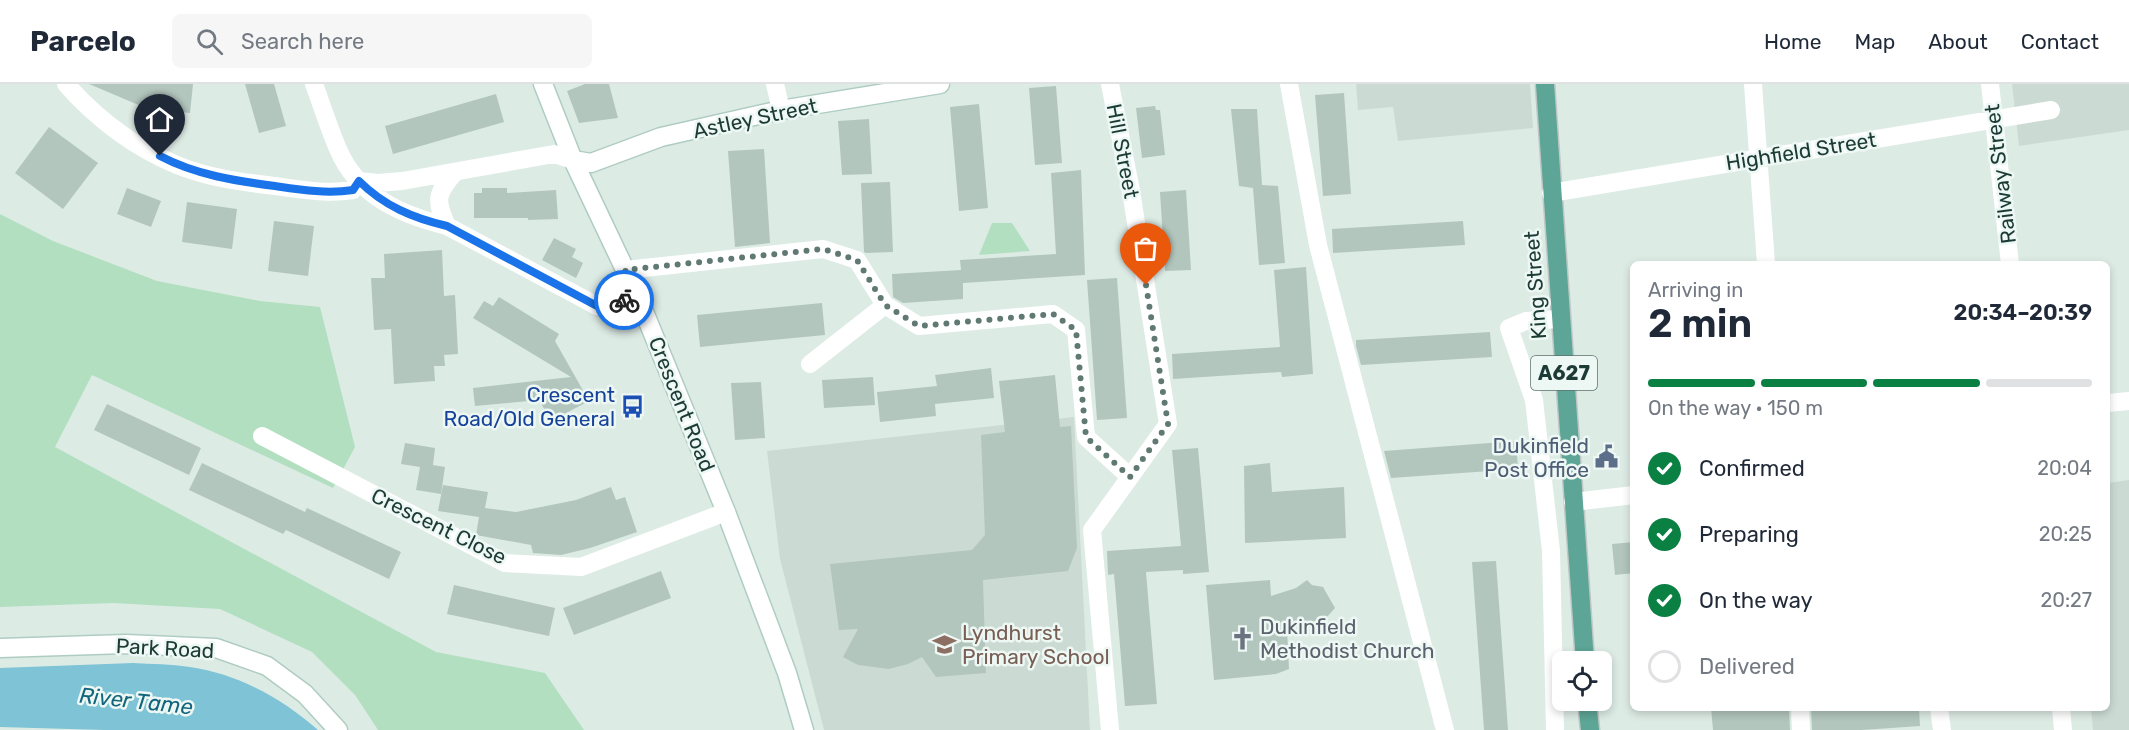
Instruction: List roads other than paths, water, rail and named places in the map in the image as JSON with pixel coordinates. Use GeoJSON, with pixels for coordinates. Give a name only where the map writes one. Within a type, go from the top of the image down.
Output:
{"type":"FeatureCollection","features":[{"type":"Feature","properties":{"kind":"main road","name":"King Street"},"geometry":{"type":"LineString","coordinates":[[1545,84],[1584,651]]}},
{"type":"Feature","properties":{"kind":"main road"},"geometry":{"type":"LineString","coordinates":[[1588,711],[1590,730]]}},
{"type":"Feature","properties":{"kind":"street"},"geometry":{"type":"LineString","coordinates":[[66,84],[84,105],[127,138],[177,165],[233,181],[333,193],[353,190],[359,181]]}},
{"type":"Feature","properties":{"kind":"street"},"geometry":{"type":"LineString","coordinates":[[314,84],[339,152],[359,181],[374,196],[421,220],[447,226],[597,306],[638,297]]}},
{"type":"Feature","properties":{"kind":"street","name":"Crescent Road"},"geometry":{"type":"LineString","coordinates":[[543,84],[573,160],[638,297],[726,512],[787,673],[804,730]]}},
{"type":"Feature","properties":{"kind":"street"},"geometry":{"type":"LineString","coordinates":[[775,84],[781,110]]}},
{"type":"Feature","properties":{"kind":"street","name":"Astley Street"},"geometry":{"type":"LineString","coordinates":[[359,181],[402,182],[554,154],[591,163],[661,137],[781,110],[902,87],[940,84]]}},
{"type":"Feature","properties":{"kind":"street","name":"Hill Street"},"geometry":{"type":"LineString","coordinates":[[1110,84],[1131,192],[1168,424],[1092,530],[1110,730]]}},
{"type":"Feature","properties":{"kind":"street"},"geometry":{"type":"LineString","coordinates":[[1289,84],[1318,245],[1445,730]]}},
{"type":"Feature","properties":{"kind":"street"},"geometry":{"type":"LineString","coordinates":[[1754,84],[1766,261]]}},
{"type":"Feature","properties":{"kind":"street","name":"Railway Street"},"geometry":{"type":"LineString","coordinates":[[1990,84],[2010,261]]}},
{"type":"Feature","properties":{"kind":"street","name":"Highfield Street"},"geometry":{"type":"LineString","coordinates":[[1551,193],[2051,110]]}},
{"type":"Feature","properties":{"kind":"street"},"geometry":{"type":"LineString","coordinates":[[447,226],[438,207],[441,191],[455,172]]}},
{"type":"Feature","properties":{"kind":"street"},"geometry":{"type":"LineString","coordinates":[[625,270],[823,249],[857,260],[885,305],[919,326],[1053,314],[1076,330],[1086,437],[1130,477]]}},
{"type":"Feature","properties":{"kind":"street"},"geometry":{"type":"LineString","coordinates":[[810,364],[885,305]]}},
{"type":"Feature","properties":{"kind":"street"},"geometry":{"type":"LineString","coordinates":[[1556,730],[1551,551],[1534,400],[1509,328],[1526,321],[1560,319]]}},
{"type":"Feature","properties":{"kind":"street"},"geometry":{"type":"LineString","coordinates":[[2110,403],[2129,401]]}},
{"type":"Feature","properties":{"kind":"street","name":"Crescent Close"},"geometry":{"type":"LineString","coordinates":[[262,436],[505,562],[581,567],[726,512]]}},
{"type":"Feature","properties":{"kind":"street"},"geometry":{"type":"LineString","coordinates":[[1573,502],[1630,495]]}},
{"type":"Feature","properties":{"kind":"street","name":"Park Road"},"geometry":{"type":"LineString","coordinates":[[0,648],[126,644],[216,648],[267,666],[305,694],[338,730]]}},
{"type":"Feature","properties":{"kind":"street"},"geometry":{"type":"LineString","coordinates":[[1800,711],[1801,730]]}},
{"type":"Feature","properties":{"kind":"street"},"geometry":{"type":"LineString","coordinates":[[1939,711],[1941,730]]}},
{"type":"Feature","properties":{"kind":"street"},"geometry":{"type":"LineString","coordinates":[[2061,711],[2063,730]]}},
{"type":"Feature","properties":{"kind":"water","name":"River Tame"},"geometry":{"type":"Polygon","coordinates":[[[133,663],[183,666],[225,675],[274,698],[318,730],[104,730],[0,727],[0,668],[133,663]]]}},
{"type":"Feature","properties":{"kind":"place","name":"Crescent Road/Old General"},"geometry":{"type":"Point","coordinates":[633,406]}},
{"type":"Feature","properties":{"kind":"place","name":"Dukinfield Post Office"},"geometry":{"type":"Point","coordinates":[1607,457]}},
{"type":"Feature","properties":{"kind":"place","name":"Dukinfield Methodist Church"},"geometry":{"type":"Point","coordinates":[1242,638]}},
{"type":"Feature","properties":{"kind":"place","name":"Lyndhurst Primary School"},"geometry":{"type":"Point","coordinates":[944,644]}}]}
